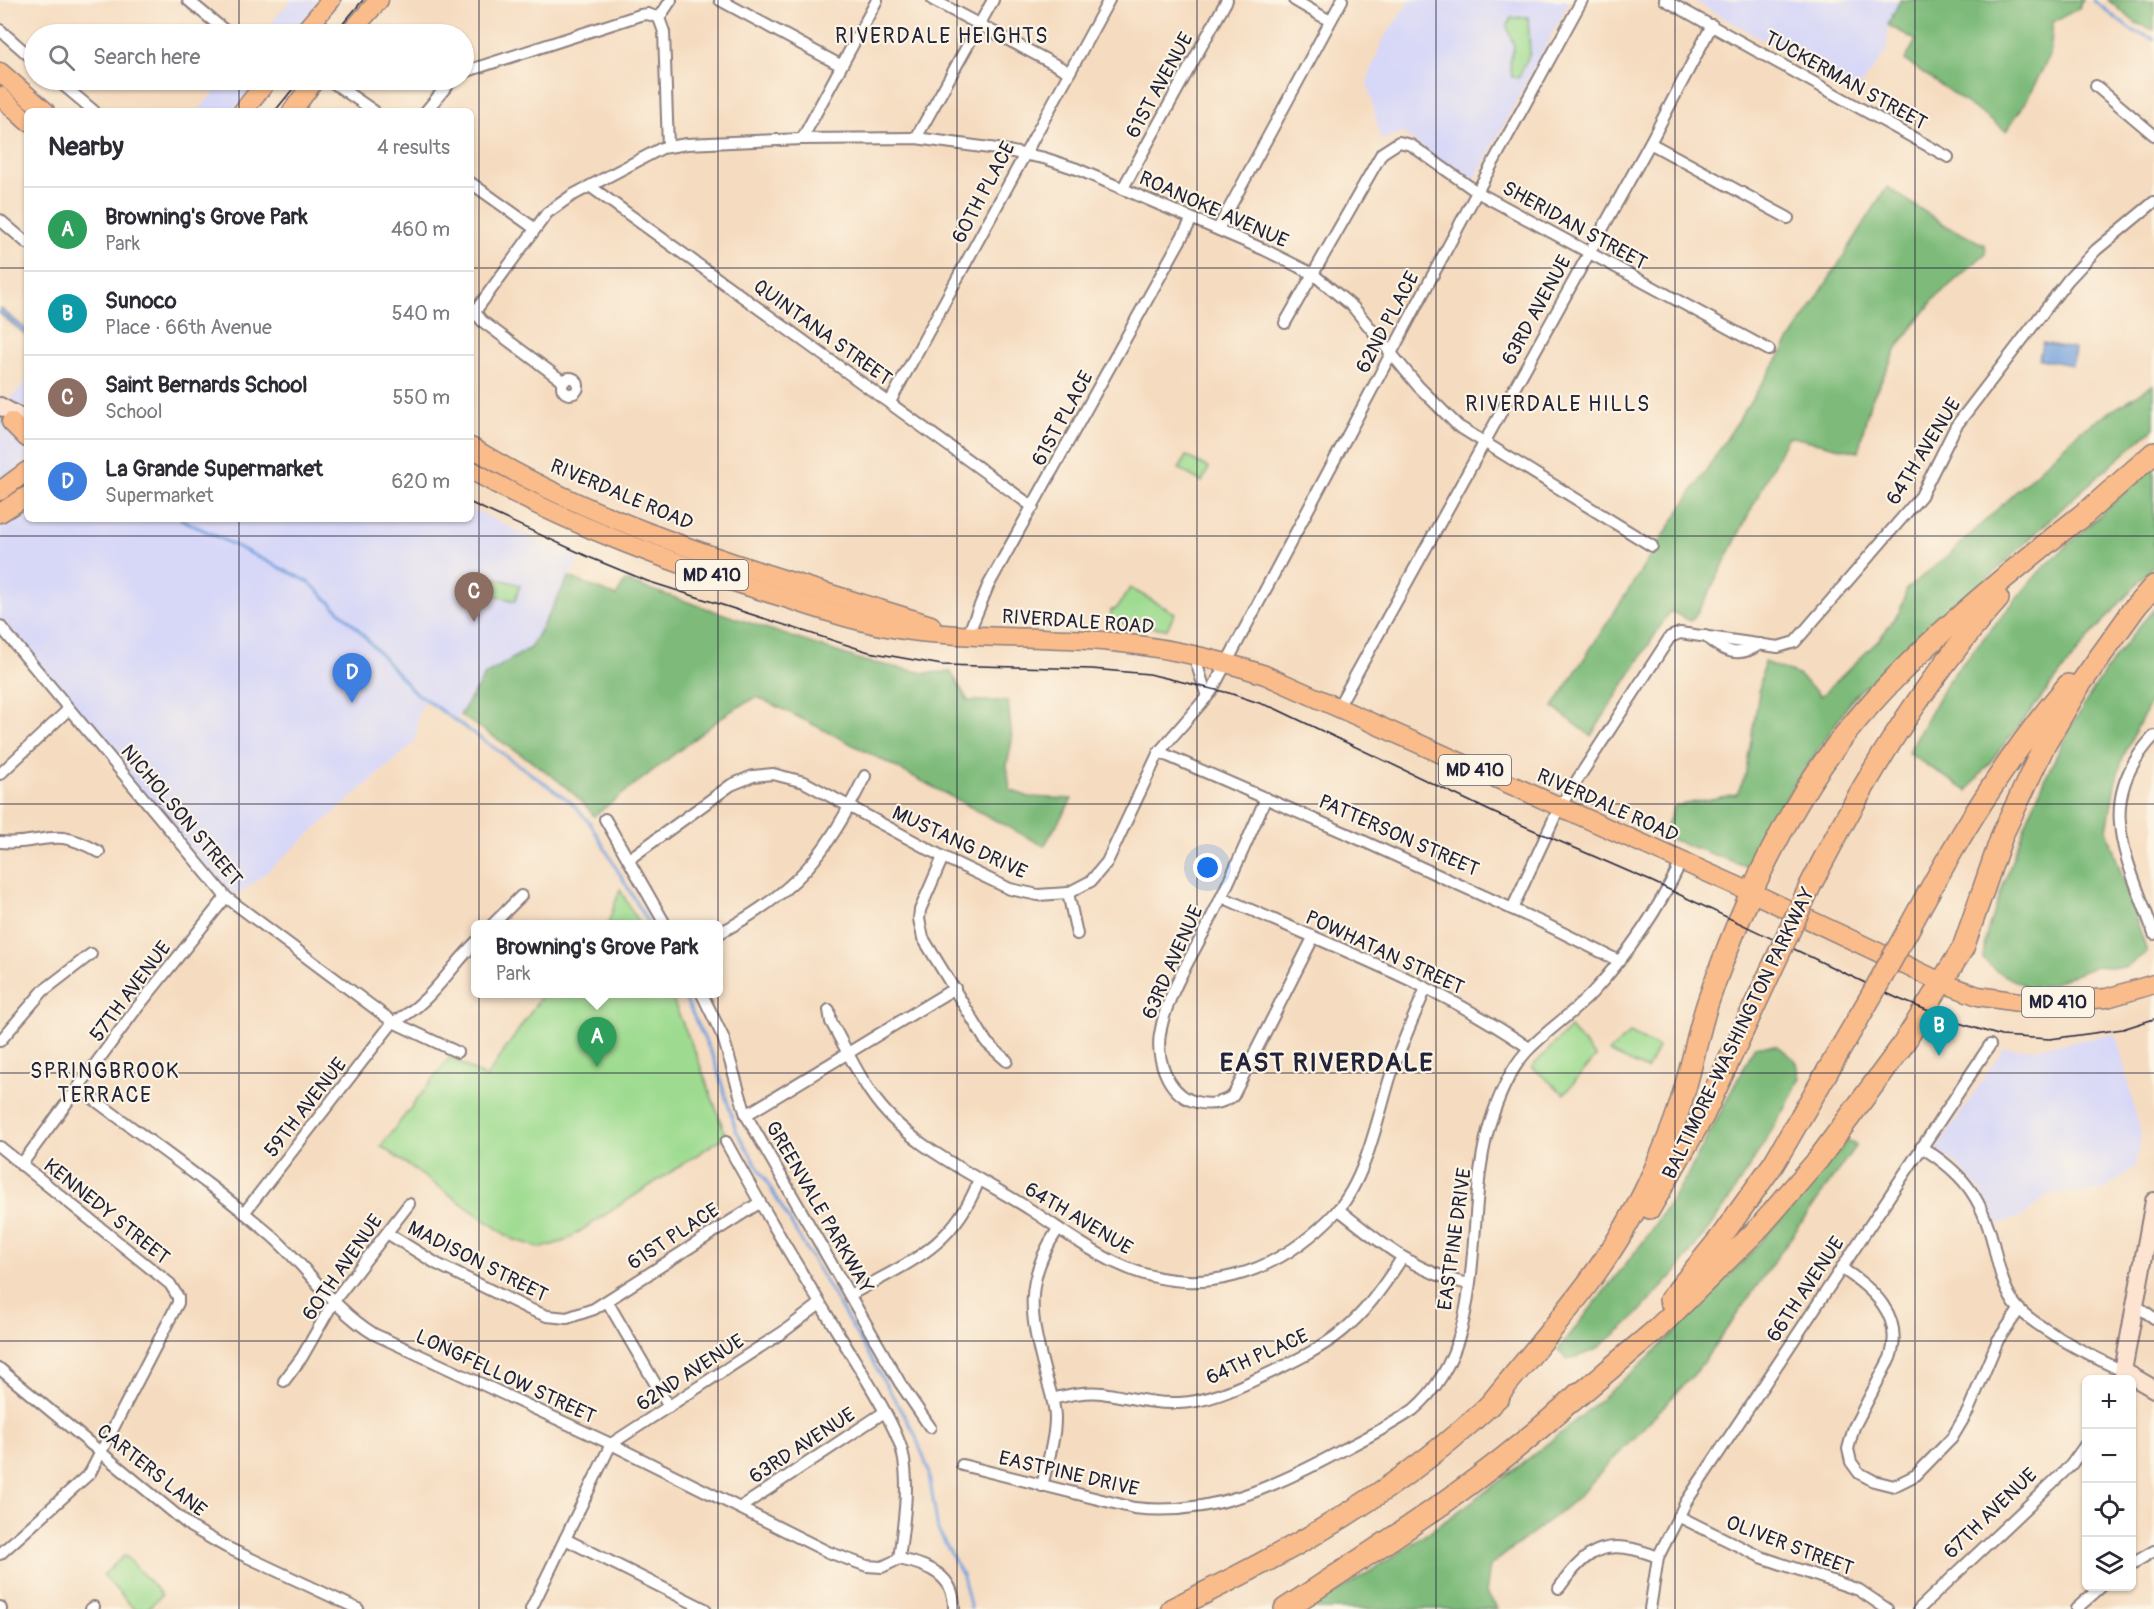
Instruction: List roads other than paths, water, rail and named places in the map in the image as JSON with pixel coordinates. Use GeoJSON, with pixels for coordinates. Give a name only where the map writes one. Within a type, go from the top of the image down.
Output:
{"type":"FeatureCollection","features":[{"type":"Feature","properties":{"kind":"highway","name":"BALTIMORE-WASHINGTON PARKWAY"},"geometry":{"type":"LineString","coordinates":[[1172,1609],[1277,1557],[1342,1519],[1449,1441],[1489,1406],[1564,1327],[1604,1276],[1651,1206],[1703,1116],[1811,884],[1860,794],[1926,688],[2006,590],[2087,511],[2154,453]]}},
{"type":"Feature","properties":{"kind":"highway"},"geometry":{"type":"LineString","coordinates":[[1489,1406],[1599,1267],[1636,1210],[1673,1127],[1708,1001],[1753,893],[1803,794],[1844,734],[1869,705],[2019,566],[2087,511]]}},
{"type":"Feature","properties":{"kind":"highway"},"geometry":{"type":"LineString","coordinates":[[1571,1402],[1665,1306],[1745,1205],[1797,1125],[1960,838],[2013,756],[2049,708],[2154,586]]}},
{"type":"Feature","properties":{"kind":"highway"},"geometry":{"type":"LineString","coordinates":[[1285,1609],[1450,1499],[1571,1402],[1656,1330],[1784,1200],[1840,1131],[1943,983],[1963,948],[1997,848],[2028,777],[2079,686],[2137,605]]}},
{"type":"Feature","properties":{"kind":"main road"},"geometry":{"type":"LineString","coordinates":[[311,24],[331,0]]}},
{"type":"Feature","properties":{"kind":"main road"},"geometry":{"type":"LineString","coordinates":[[359,24],[379,0]]}},
{"type":"Feature","properties":{"kind":"main road"},"geometry":{"type":"LineString","coordinates":[[0,72],[42,108]]}},
{"type":"Feature","properties":{"kind":"main road"},"geometry":{"type":"LineString","coordinates":[[245,108],[260,90]]}},
{"type":"Feature","properties":{"kind":"main road"},"geometry":{"type":"LineString","coordinates":[[294,108],[308,90]]}},
{"type":"Feature","properties":{"kind":"main road"},"geometry":{"type":"LineString","coordinates":[[0,96],[24,118]]}},
{"type":"Feature","properties":{"kind":"main road","name":"RIVERDALE ROAD"},"geometry":{"type":"LineString","coordinates":[[474,449],[532,481],[612,518],[741,565],[967,637]]}},
{"type":"Feature","properties":{"kind":"main road","name":"RIVERDALE ROAD"},"geometry":{"type":"LineString","coordinates":[[474,471],[595,531],[701,571],[865,623],[909,631],[967,637],[1101,641],[1194,655],[1227,662],[1265,675],[1753,893],[1943,983],[1978,996],[2026,1003],[2107,998],[2154,984]]}},
{"type":"Feature","properties":{"kind":"main road"},"geometry":{"type":"LineString","coordinates":[[0,491],[24,473]]}},
{"type":"Feature","properties":{"kind":"main road"},"geometry":{"type":"LineString","coordinates":[[0,513],[24,500]]}},
{"type":"Feature","properties":{"kind":"street"},"geometry":{"type":"LineString","coordinates":[[188,0],[217,24]]}},
{"type":"Feature","properties":{"kind":"street"},"geometry":{"type":"LineString","coordinates":[[659,18],[671,0]]}},
{"type":"Feature","properties":{"kind":"street"},"geometry":{"type":"LineString","coordinates":[[720,0],[840,65]]}},
{"type":"Feature","properties":{"kind":"street"},"geometry":{"type":"LineString","coordinates":[[802,138],[877,0]]}},
{"type":"Feature","properties":{"kind":"street"},"geometry":{"type":"LineString","coordinates":[[933,0],[1069,72]]}},
{"type":"Feature","properties":{"kind":"street"},"geometry":{"type":"LineString","coordinates":[[915,138],[993,0]]}},
{"type":"Feature","properties":{"kind":"street","name":"60TH PLACE"},"geometry":{"type":"LineString","coordinates":[[890,402],[1109,0]]}},
{"type":"Feature","properties":{"kind":"street","name":"61ST AVENUE"},"geometry":{"type":"LineString","coordinates":[[1123,188],[1227,0]]}},
{"type":"Feature","properties":{"kind":"street"},"geometry":{"type":"LineString","coordinates":[[1294,0],[1330,21]]}},
{"type":"Feature","properties":{"kind":"street"},"geometry":{"type":"LineString","coordinates":[[1218,229],[1342,0]]}},
{"type":"Feature","properties":{"kind":"street","name":"62ND PLACE"},"geometry":{"type":"LineString","coordinates":[[1227,662],[1582,0]]}},
{"type":"Feature","properties":{"kind":"street","name":"TUCKERMAN STREET"},"geometry":{"type":"LineString","coordinates":[[1665,0],[1947,157]]}},
{"type":"Feature","properties":{"kind":"street"},"geometry":{"type":"LineString","coordinates":[[474,69],[640,15],[648,14],[659,18]]}},
{"type":"Feature","properties":{"kind":"street"},"geometry":{"type":"LineString","coordinates":[[474,309],[534,228],[558,204],[668,147],[664,32],[659,18]]}},
{"type":"Feature","properties":{"kind":"street","name":"63RD AVENUE"},"geometry":{"type":"LineString","coordinates":[[1338,706],[1482,442],[1650,143],[1712,25]]}},
{"type":"Feature","properties":{"kind":"street"},"geometry":{"type":"LineString","coordinates":[[0,30],[24,51]]}},
{"type":"Feature","properties":{"kind":"street"},"geometry":{"type":"LineString","coordinates":[[2097,86],[2154,135]]}},
{"type":"Feature","properties":{"kind":"street"},"geometry":{"type":"LineString","coordinates":[[69,90],[90,108]]}},
{"type":"Feature","properties":{"kind":"street"},"geometry":{"type":"LineString","coordinates":[[344,90],[370,108]]}},
{"type":"Feature","properties":{"kind":"street"},"geometry":{"type":"LineString","coordinates":[[429,108],[444,90]]}},
{"type":"Feature","properties":{"kind":"street","name":"ROANOKE AVENUE"},"geometry":{"type":"LineString","coordinates":[[668,147],[802,138],[915,138],[1024,154],[1058,162],[1123,188],[1218,229],[1313,274],[1353,308],[1442,412],[1482,442],[1652,546]]}},
{"type":"Feature","properties":{"kind":"street","name":"SHERIDAN STREET"},"geometry":{"type":"LineString","coordinates":[[1313,274],[1375,164],[1391,144],[1405,143],[1477,192],[1769,350]]}},
{"type":"Feature","properties":{"kind":"street"},"geometry":{"type":"LineString","coordinates":[[1650,143],[1788,218]]}},
{"type":"Feature","properties":{"kind":"street"},"geometry":{"type":"LineString","coordinates":[[474,185],[534,228]]}},
{"type":"Feature","properties":{"kind":"street","name":"QUINTANA STREET"},"geometry":{"type":"LineString","coordinates":[[591,187],[1034,507]]}},
{"type":"Feature","properties":{"kind":"street","name":"64TH AVENUE"},"geometry":{"type":"LineString","coordinates":[[1559,808],[1670,637],[1680,633],[1705,636],[1714,645],[1734,653],[1748,653],[1760,644],[1790,645],[1807,629],[1920,496],[1956,426],[2068,280],[2096,250],[2154,202]]}},
{"type":"Feature","properties":{"kind":"street","name":"61ST PLACE"},"geometry":{"type":"LineString","coordinates":[[967,637],[988,586],[1034,507],[1192,219]]}},
{"type":"Feature","properties":{"kind":"street"},"geometry":{"type":"LineString","coordinates":[[0,220],[24,240]]}},
{"type":"Feature","properties":{"kind":"street"},"geometry":{"type":"LineString","coordinates":[[1285,323],[1313,274]]}},
{"type":"Feature","properties":{"kind":"street"},"geometry":{"type":"LineString","coordinates":[[474,314],[564,382]]}},
{"type":"Feature","properties":{"kind":"street"},"geometry":{"type":"LineString","coordinates":[[0,406],[19,421]]}},
{"type":"Feature","properties":{"kind":"street","name":"NICHOLSON STREET"},"geometry":{"type":"LineString","coordinates":[[0,626],[226,897],[393,1022],[457,1052]]}},
{"type":"Feature","properties":{"kind":"street"},"geometry":{"type":"LineString","coordinates":[[1194,655],[1207,697]]}},
{"type":"Feature","properties":{"kind":"street","name":"MUSTANG DRIVE"},"geometry":{"type":"LineString","coordinates":[[629,859],[731,785],[753,776],[785,775],[812,786],[943,857],[1023,893],[1051,896],[1068,893],[1090,881],[1107,862],[1159,752],[1207,697],[1227,662]]}},
{"type":"Feature","properties":{"kind":"street"},"geometry":{"type":"LineString","coordinates":[[0,774],[69,709]]}},
{"type":"Feature","properties":{"kind":"street"},"geometry":{"type":"LineString","coordinates":[[2154,736],[2125,781],[2120,794],[2118,820],[2127,858],[2154,934]]}},
{"type":"Feature","properties":{"kind":"street","name":"PATTERSON STREET"},"geometry":{"type":"LineString","coordinates":[[1159,752],[1512,909],[1619,961]]}},
{"type":"Feature","properties":{"kind":"street"},"geometry":{"type":"LineString","coordinates":[[723,931],[779,897],[821,851],[849,808],[865,776]]}},
{"type":"Feature","properties":{"kind":"street","name":"63RD AVENUE"},"geometry":{"type":"LineString","coordinates":[[1266,798],[1222,897],[1166,1011],[1159,1036],[1159,1048],[1170,1084],[1187,1098],[1210,1104],[1228,1099],[1236,1091],[1313,938]]}},
{"type":"Feature","properties":{"kind":"street"},"geometry":{"type":"LineString","coordinates":[[1512,909],[1559,808]]}},
{"type":"Feature","properties":{"kind":"street"},"geometry":{"type":"LineString","coordinates":[[605,819],[663,920]]}},
{"type":"Feature","properties":{"kind":"street"},"geometry":{"type":"LineString","coordinates":[[0,843],[59,836],[81,842],[99,852]]}},
{"type":"Feature","properties":{"kind":"street"},"geometry":{"type":"LineString","coordinates":[[943,857],[923,901],[919,919],[923,938],[987,1043],[1007,1061]]}},
{"type":"Feature","properties":{"kind":"street","name":"EASTPINE DRIVE"},"geometry":{"type":"LineString","coordinates":[[962,1465],[1042,1486],[1154,1510],[1220,1504],[1285,1481],[1385,1428],[1413,1410],[1428,1397],[1441,1379],[1451,1355],[1469,1284],[1485,1141],[1506,1084],[1529,1048],[1578,1007],[1619,961],[1648,924],[1681,862]]}},
{"type":"Feature","properties":{"kind":"street"},"geometry":{"type":"LineString","coordinates":[[1068,893],[1077,934]]}},
{"type":"Feature","properties":{"kind":"street"},"geometry":{"type":"LineString","coordinates":[[497,920],[521,896]]}},
{"type":"Feature","properties":{"kind":"street","name":"57TH AVENUE"},"geometry":{"type":"LineString","coordinates":[[21,1165],[133,1013],[226,897]]}},
{"type":"Feature","properties":{"kind":"street","name":"POWHATAN STREET"},"geometry":{"type":"LineString","coordinates":[[1222,897],[1426,988],[1467,1009],[1529,1048]]}},
{"type":"Feature","properties":{"kind":"street","name":"59TH AVENUE"},"geometry":{"type":"LineString","coordinates":[[244,1213],[393,1022],[408,1014],[419,1004],[471,947]]}},
{"type":"Feature","properties":{"kind":"street"},"geometry":{"type":"LineString","coordinates":[[1,1039],[43,991],[91,954]]}},
{"type":"Feature","properties":{"kind":"street"},"geometry":{"type":"LineString","coordinates":[[746,1115],[955,988]]}},
{"type":"Feature","properties":{"kind":"street","name":"64TH AVENUE"},"geometry":{"type":"LineString","coordinates":[[849,1054],[872,1094],[925,1146],[1058,1229],[1129,1269],[1158,1279],[1191,1283],[1227,1278],[1259,1269],[1309,1236],[1338,1209],[1351,1191],[1366,1154],[1396,1063],[1426,988]]}},
{"type":"Feature","properties":{"kind":"street","name":"GREENVALE PARKWAY"},"geometry":{"type":"LineString","coordinates":[[704,998],[723,1037],[746,1115],[900,1383],[930,1427]]}},
{"type":"Feature","properties":{"kind":"street"},"geometry":{"type":"LineString","coordinates":[[829,1010],[831,1022],[849,1054]]}},
{"type":"Feature","properties":{"kind":"street","name":"66TH AVENUE"},"geometry":{"type":"LineString","coordinates":[[1650,1609],[1658,1557],[1678,1516],[1840,1268],[1990,1045]]}},
{"type":"Feature","properties":{"kind":"street","name":"LONGFELLOW STREET"},"geometry":{"type":"LineString","coordinates":[[79,1088],[244,1213],[286,1249],[354,1322],[374,1334],[447,1370],[611,1444],[847,1560],[882,1567],[899,1559],[924,1566],[946,1580],[952,1589],[954,1608]]}},
{"type":"Feature","properties":{"kind":"street"},"geometry":{"type":"LineString","coordinates":[[726,1142],[759,1203],[900,1444],[905,1467],[899,1559]]}},
{"type":"Feature","properties":{"kind":"street","name":"KENNEDY STREET"},"geometry":{"type":"LineString","coordinates":[[0,1147],[170,1284],[178,1297],[176,1311],[102,1451]]}},
{"type":"Feature","properties":{"kind":"street"},"geometry":{"type":"LineString","coordinates":[[1921,1147],[1959,1174],[1977,1199],[1988,1224],[2001,1278],[2019,1310],[2122,1375],[2154,1201]]}},
{"type":"Feature","properties":{"kind":"street"},"geometry":{"type":"LineString","coordinates":[[850,1295],[923,1254],[947,1236],[972,1200],[979,1180]]}},
{"type":"Feature","properties":{"kind":"street","name":"61ST PLACE"},"geometry":{"type":"LineString","coordinates":[[607,1301],[759,1203]]}},
{"type":"Feature","properties":{"kind":"street","name":"60TH AVENUE"},"geometry":{"type":"LineString","coordinates":[[285,1381],[302,1357],[334,1301],[409,1204]]}},
{"type":"Feature","properties":{"kind":"street"},"geometry":{"type":"LineString","coordinates":[[1338,1209],[1402,1258],[1433,1272],[1469,1284]]}},
{"type":"Feature","properties":{"kind":"street"},"geometry":{"type":"LineString","coordinates":[[1042,1486],[1054,1434],[1055,1416],[1035,1338],[1031,1302],[1035,1275],[1058,1229]]}},
{"type":"Feature","properties":{"kind":"street","name":"MADISON STREET"},"geometry":{"type":"LineString","coordinates":[[387,1233],[437,1264],[547,1316],[567,1318],[594,1309],[607,1301]]}},
{"type":"Feature","properties":{"kind":"street","name":"64TH PLACE"},"geometry":{"type":"LineString","coordinates":[[1052,1399],[1089,1392],[1145,1402],[1180,1403],[1233,1390],[1302,1359],[1334,1340],[1373,1301],[1402,1258]]}},
{"type":"Feature","properties":{"kind":"street"},"geometry":{"type":"LineString","coordinates":[[1840,1268],[1874,1292],[1886,1309],[1893,1328],[1894,1347],[1890,1358],[1854,1427],[1848,1449],[1851,1462],[1859,1473],[1883,1484],[1894,1486],[1907,1482],[1953,1438],[1968,1411],[1998,1340],[2019,1310]]}},
{"type":"Feature","properties":{"kind":"street"},"geometry":{"type":"LineString","coordinates":[[607,1301],[669,1407]]}},
{"type":"Feature","properties":{"kind":"street","name":"62ND AVENUE"},"geometry":{"type":"LineString","coordinates":[[611,1444],[820,1304]]}},
{"type":"Feature","properties":{"kind":"street"},"geometry":{"type":"LineString","coordinates":[[2134,1304],[2154,1318]]}},
{"type":"Feature","properties":{"kind":"street","name":"CARTERS LANE"},"geometry":{"type":"LineString","coordinates":[[0,1369],[102,1451],[190,1527],[226,1547],[358,1609]]}},
{"type":"Feature","properties":{"kind":"street"},"geometry":{"type":"LineString","coordinates":[[2136,1381],[2154,1389]]}},
{"type":"Feature","properties":{"kind":"street","name":"63RD AVENUE"},"geometry":{"type":"LineString","coordinates":[[741,1507],[883,1413]]}},
{"type":"Feature","properties":{"kind":"street"},"geometry":{"type":"LineString","coordinates":[[531,1609],[611,1444]]}},
{"type":"Feature","properties":{"kind":"street","name":"67TH AVENUE"},"geometry":{"type":"LineString","coordinates":[[1920,1609],[2071,1465],[2082,1450]]}},
{"type":"Feature","properties":{"kind":"street"},"geometry":{"type":"LineString","coordinates":[[0,1554],[80,1483],[102,1451]]}},
{"type":"Feature","properties":{"kind":"street","name":"OLIVER STREET"},"geometry":{"type":"LineString","coordinates":[[1678,1516],[1761,1557],[1859,1590],[1887,1609]]}},
{"type":"Feature","properties":{"kind":"street"},"geometry":{"type":"LineString","coordinates":[[565,1539],[705,1609]]}},
{"type":"Feature","properties":{"kind":"street"},"geometry":{"type":"LineString","coordinates":[[1559,1588],[1574,1567],[1597,1550],[1608,1547],[1630,1548],[1658,1557]]}},
{"type":"Feature","properties":{"kind":"street"},"geometry":{"type":"LineString","coordinates":[[2136,1562],[2154,1551]]}},
{"type":"Feature","properties":{"kind":"street"},"geometry":{"type":"LineString","coordinates":[[2076,1609],[2097,1591]]}},
{"type":"Feature","properties":{"kind":"water"},"geometry":{"type":"Polygon","coordinates":[[[0,308],[24,328],[24,334],[0,314],[0,308]]]}},
{"type":"Feature","properties":{"kind":"water"},"geometry":{"type":"Polygon","coordinates":[[[2042,343],[2075,349],[2072,365],[2039,359],[2042,343]]]}},
{"type":"Feature","properties":{"kind":"waterway"},"geometry":{"type":"LineString","coordinates":[[2093,0],[2131,30],[2154,39]]}},
{"type":"Feature","properties":{"kind":"waterway"},"geometry":{"type":"LineString","coordinates":[[187,522],[309,582],[358,629],[412,690],[571,802],[590,823],[647,920]]}},
{"type":"Feature","properties":{"kind":"waterway"},"geometry":{"type":"LineString","coordinates":[[685,998],[714,1059],[736,1130],[914,1432],[928,1469],[938,1530],[963,1576],[971,1609]]}},
{"type":"Feature","properties":{"kind":"tram line"},"geometry":{"type":"LineString","coordinates":[[343,24],[363,0]]}},
{"type":"Feature","properties":{"kind":"tram line"},"geometry":{"type":"LineString","coordinates":[[277,108],[292,90]]}},
{"type":"Feature","properties":{"kind":"tram line"},"geometry":{"type":"LineString","coordinates":[[474,504],[647,581],[869,652],[942,665],[1092,669],[1149,674],[1229,693],[1274,708],[1492,812],[1653,882],[1899,999],[1959,1023],[2001,1036],[2050,1039],[2123,1029],[2154,1019]]}},
{"type":"Feature","properties":{"kind":"place","name":"Saint Bernards School"},"geometry":{"type":"Point","coordinates":[474,622]}},
{"type":"Feature","properties":{"kind":"place","name":"La Grande Supermarket"},"geometry":{"type":"Point","coordinates":[352,703]}},
{"type":"Feature","properties":{"kind":"place","name":"Sunoco"},"geometry":{"type":"Point","coordinates":[1939,1056]}},
{"type":"Feature","properties":{"kind":"place","name":"Browning's Grove Park"},"geometry":{"type":"Point","coordinates":[597,1067]}},
{"type":"Feature","properties":{"kind":"district","name":"RIVERDALE HEIGHTS"},"geometry":{"type":"Point","coordinates":[942,36]}},
{"type":"Feature","properties":{"kind":"district","name":"RIVERDALE HILLS"},"geometry":{"type":"Point","coordinates":[1558,404]}},
{"type":"Feature","properties":{"kind":"district","name":"EAST RIVERDALE"},"geometry":{"type":"Point","coordinates":[1327,1062]}},
{"type":"Feature","properties":{"kind":"district","name":"SPRINGBROOK TERRACE"},"geometry":{"type":"Point","coordinates":[105,1083]}}]}
